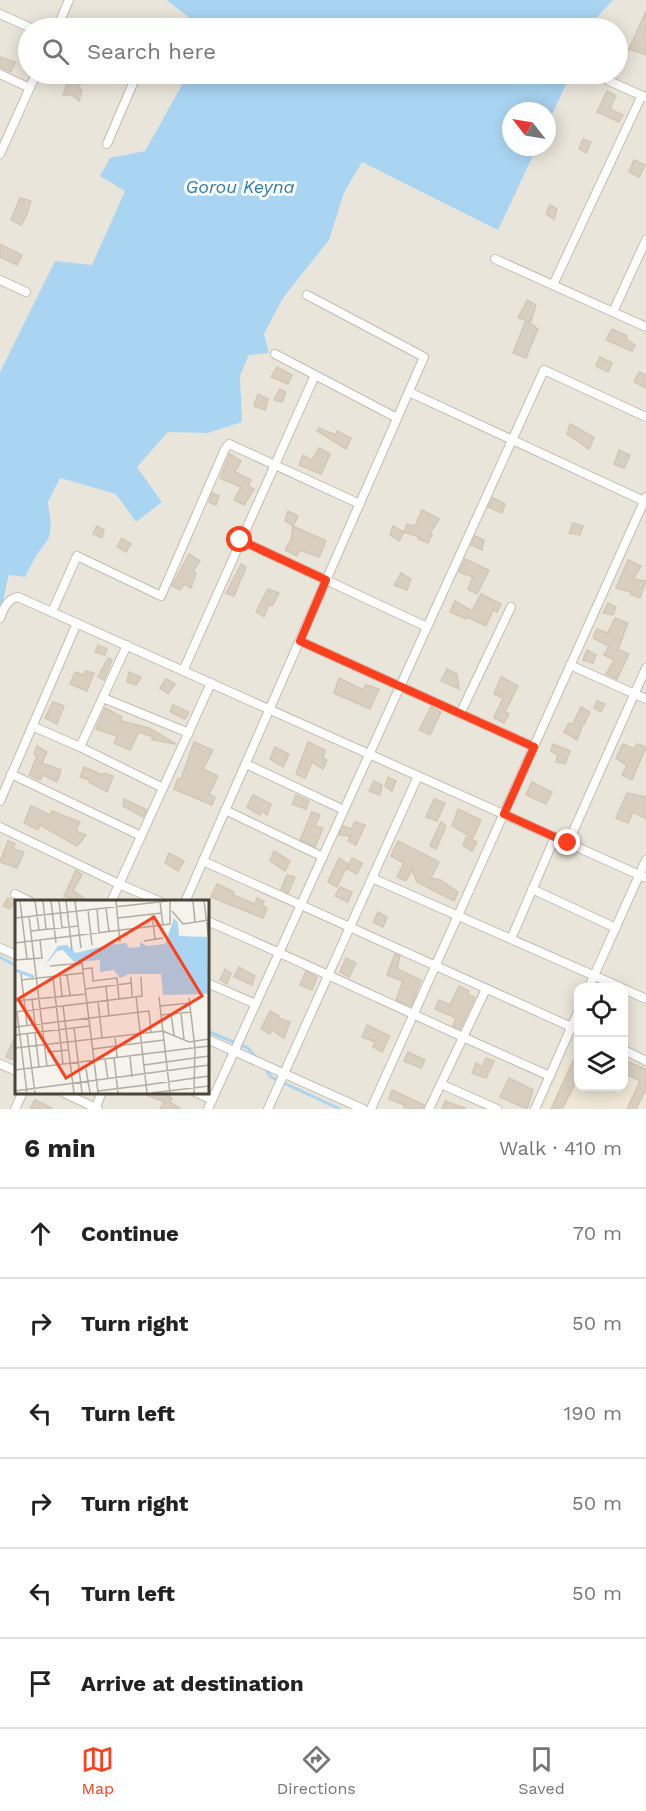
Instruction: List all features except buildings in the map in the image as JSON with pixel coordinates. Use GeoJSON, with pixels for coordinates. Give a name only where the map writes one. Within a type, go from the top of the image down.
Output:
{"type":"FeatureCollection","features":[{"type":"Feature","properties":{"kind":"street"},"geometry":{"type":"LineString","coordinates":[[61,18],[69,0]]}},
{"type":"Feature","properties":{"kind":"street"},"geometry":{"type":"LineString","coordinates":[[0,14],[18,22]]}},
{"type":"Feature","properties":{"kind":"street"},"geometry":{"type":"LineString","coordinates":[[0,74],[18,82]]}},
{"type":"Feature","properties":{"kind":"street"},"geometry":{"type":"LineString","coordinates":[[23,84],[30,87]]}},
{"type":"Feature","properties":{"kind":"street"},"geometry":{"type":"LineString","coordinates":[[0,154],[31,84]]}},
{"type":"Feature","properties":{"kind":"street"},"geometry":{"type":"LineString","coordinates":[[107,144],[130,84]]}},
{"type":"Feature","properties":{"kind":"street"},"geometry":{"type":"LineString","coordinates":[[553,285],[644,96],[616,84]]}},
{"type":"Feature","properties":{"kind":"street"},"geometry":{"type":"LineString","coordinates":[[613,312],[645,246]]}},
{"type":"Feature","properties":{"kind":"street"},"geometry":{"type":"LineString","coordinates":[[495,259],[646,327]]}},
{"type":"Feature","properties":{"kind":"street"},"geometry":{"type":"LineString","coordinates":[[0,280],[26,292]]}},
{"type":"Feature","properties":{"kind":"street"},"geometry":{"type":"LineString","coordinates":[[186,900],[424,357],[307,295]]}},
{"type":"Feature","properties":{"kind":"street"},"geometry":{"type":"LineString","coordinates":[[275,354],[397,418]]}},
{"type":"Feature","properties":{"kind":"street"},"geometry":{"type":"LineString","coordinates":[[208,1109],[544,370],[646,417]]}},
{"type":"Feature","properties":{"kind":"street"},"geometry":{"type":"LineString","coordinates":[[183,671],[315,375]]}},
{"type":"Feature","properties":{"kind":"street"},"geometry":{"type":"LineString","coordinates":[[371,1109],[645,500],[409,392]]}},
{"type":"Feature","properties":{"kind":"street"},"geometry":{"type":"LineString","coordinates":[[52,612],[77,556],[161,596],[227,446],[233,446],[360,504]]}},
{"type":"Feature","properties":{"kind":"street"},"geometry":{"type":"LineString","coordinates":[[240,540],[428,627]]}},
{"type":"Feature","properties":{"kind":"street"},"geometry":{"type":"LineString","coordinates":[[0,618],[6,604],[12,598],[18,597],[643,876]]}},
{"type":"Feature","properties":{"kind":"street"},"geometry":{"type":"LineString","coordinates":[[460,714],[511,608]]}},
{"type":"Feature","properties":{"kind":"street"},"geometry":{"type":"LineString","coordinates":[[0,801],[77,623]]}},
{"type":"Feature","properties":{"kind":"street"},"geometry":{"type":"LineString","coordinates":[[300,641],[534,747]]}},
{"type":"Feature","properties":{"kind":"street"},"geometry":{"type":"LineString","coordinates":[[80,747],[127,645]]}},
{"type":"Feature","properties":{"kind":"street"},"geometry":{"type":"LineString","coordinates":[[570,665],[646,699]]}},
{"type":"Feature","properties":{"kind":"street"},"geometry":{"type":"LineString","coordinates":[[568,843],[646,668]]}},
{"type":"Feature","properties":{"kind":"street"},"geometry":{"type":"LineString","coordinates":[[112,900],[212,683]]}},
{"type":"Feature","properties":{"kind":"street"},"geometry":{"type":"LineString","coordinates":[[103,698],[189,733]]}},
{"type":"Feature","properties":{"kind":"street"},"geometry":{"type":"LineString","coordinates":[[32,726],[164,788]]}},
{"type":"Feature","properties":{"kind":"street"},"geometry":{"type":"LineString","coordinates":[[246,764],[344,810]]}},
{"type":"Feature","properties":{"kind":"street"},"geometry":{"type":"LineString","coordinates":[[11,774],[141,836]]}},
{"type":"Feature","properties":{"kind":"street"},"geometry":{"type":"LineString","coordinates":[[268,1109],[418,776]]}},
{"type":"Feature","properties":{"kind":"street"},"geometry":{"type":"LineString","coordinates":[[225,810],[323,857]]}},
{"type":"Feature","properties":{"kind":"street"},"geometry":{"type":"LineString","coordinates":[[0,827],[156,900]]}},
{"type":"Feature","properties":{"kind":"street"},"geometry":{"type":"LineString","coordinates":[[511,939],[555,837]]}},
{"type":"Feature","properties":{"kind":"street"},"geometry":{"type":"LineString","coordinates":[[591,983],[643,876],[646,860]]}},
{"type":"Feature","properties":{"kind":"street"},"geometry":{"type":"LineString","coordinates":[[203,861],[574,1028]]}},
{"type":"Feature","properties":{"kind":"street"},"geometry":{"type":"LineString","coordinates":[[372,878],[612,983]]}},
{"type":"Feature","properties":{"kind":"street"},"geometry":{"type":"LineString","coordinates":[[532,890],[616,928]]}},
{"type":"Feature","properties":{"kind":"street"},"geometry":{"type":"LineString","coordinates":[[15,894],[27,900]]}},
{"type":"Feature","properties":{"kind":"street"},"geometry":{"type":"LineString","coordinates":[[208,921],[550,1076]]}},
{"type":"Feature","properties":{"kind":"street"},"geometry":{"type":"LineString","coordinates":[[0,948],[15,955]]}},
{"type":"Feature","properties":{"kind":"street"},"geometry":{"type":"LineString","coordinates":[[208,983],[256,1004]]}},
{"type":"Feature","properties":{"kind":"street"},"geometry":{"type":"LineString","coordinates":[[429,1109],[486,989]]}},
{"type":"Feature","properties":{"kind":"street"},"geometry":{"type":"LineString","coordinates":[[628,990],[645,997]]}},
{"type":"Feature","properties":{"kind":"street"},"geometry":{"type":"LineString","coordinates":[[535,1109],[574,1030]]}},
{"type":"Feature","properties":{"kind":"street"},"geometry":{"type":"LineString","coordinates":[[208,1039],[363,1109]]}},
{"type":"Feature","properties":{"kind":"street"},"geometry":{"type":"LineString","coordinates":[[628,1052],[646,1060]]}},
{"type":"Feature","properties":{"kind":"street"},"geometry":{"type":"LineString","coordinates":[[0,1064],[15,1071]]}},
{"type":"Feature","properties":{"kind":"street"},"geometry":{"type":"LineString","coordinates":[[441,1084],[497,1109]]}},
{"type":"Feature","properties":{"kind":"street"},"geometry":{"type":"LineString","coordinates":[[15,1109],[22,1094]]}},
{"type":"Feature","properties":{"kind":"street"},"geometry":{"type":"LineString","coordinates":[[66,1094],[96,1109],[101,1094]]}},
{"type":"Feature","properties":{"kind":"street"},"geometry":{"type":"LineString","coordinates":[[199,1094],[212,1100]]}},
{"type":"Feature","properties":{"kind":"shaded area"},"geometry":{"type":"Polygon","coordinates":[[[0,0],[166,0],[190,18],[18,18],[18,84],[182,84],[145,151],[92,266],[55,261],[0,372],[0,0]]]}},
{"type":"Feature","properties":{"kind":"shaded area"},"geometry":{"type":"Polygon","coordinates":[[[613,0],[646,0],[646,1109],[0,1109],[0,616],[10,575],[36,556],[49,538],[51,524],[48,502],[60,478],[116,494],[162,502],[137,467],[168,431],[208,433],[242,422],[240,376],[250,354],[269,353],[264,334],[283,298],[329,240],[344,193],[362,162],[498,229],[533,156],[556,156],[556,106],[566,84],[628,84],[628,18],[597,18],[613,0]]]}},
{"type":"Feature","properties":{"kind":"shaded area"},"geometry":{"type":"Polygon","coordinates":[[[574,1041],[574,1091],[628,1091],[628,1061],[646,1069],[646,1109],[543,1109],[574,1041]]]}},
{"type":"Feature","properties":{"kind":"water"},"geometry":{"type":"Polygon","coordinates":[[[166,0],[613,0],[597,18],[190,18],[166,0]]]}},
{"type":"Feature","properties":{"kind":"water","name":"Gorou Keyna"},"geometry":{"type":"Polygon","coordinates":[[[182,84],[566,84],[556,106],[556,102],[502,102],[502,156],[533,156],[498,230],[362,162],[344,193],[329,240],[283,298],[264,334],[269,353],[249,355],[240,376],[242,422],[208,433],[168,432],[137,467],[162,502],[136,522],[116,494],[60,478],[48,502],[51,524],[49,538],[25,577],[9,575],[0,616],[0,372],[55,261],[92,265],[125,191],[100,176],[110,158],[145,151],[182,84]]]}},
{"type":"Feature","properties":{"kind":"waterway"},"geometry":{"type":"LineString","coordinates":[[0,957],[15,965]]}},
{"type":"Feature","properties":{"kind":"waterway"},"geometry":{"type":"LineString","coordinates":[[208,1031],[248,1048],[256,1058]]}},
{"type":"Feature","properties":{"kind":"waterway"},"geometry":{"type":"LineString","coordinates":[[264,1067],[271,1077],[340,1109]]}},
{"type":"Feature","properties":{"kind":"route"},"geometry":{"type":"LineString","coordinates":[[240,540],[326,580],[300,641],[534,747],[504,814],[568,843]]}}]}
